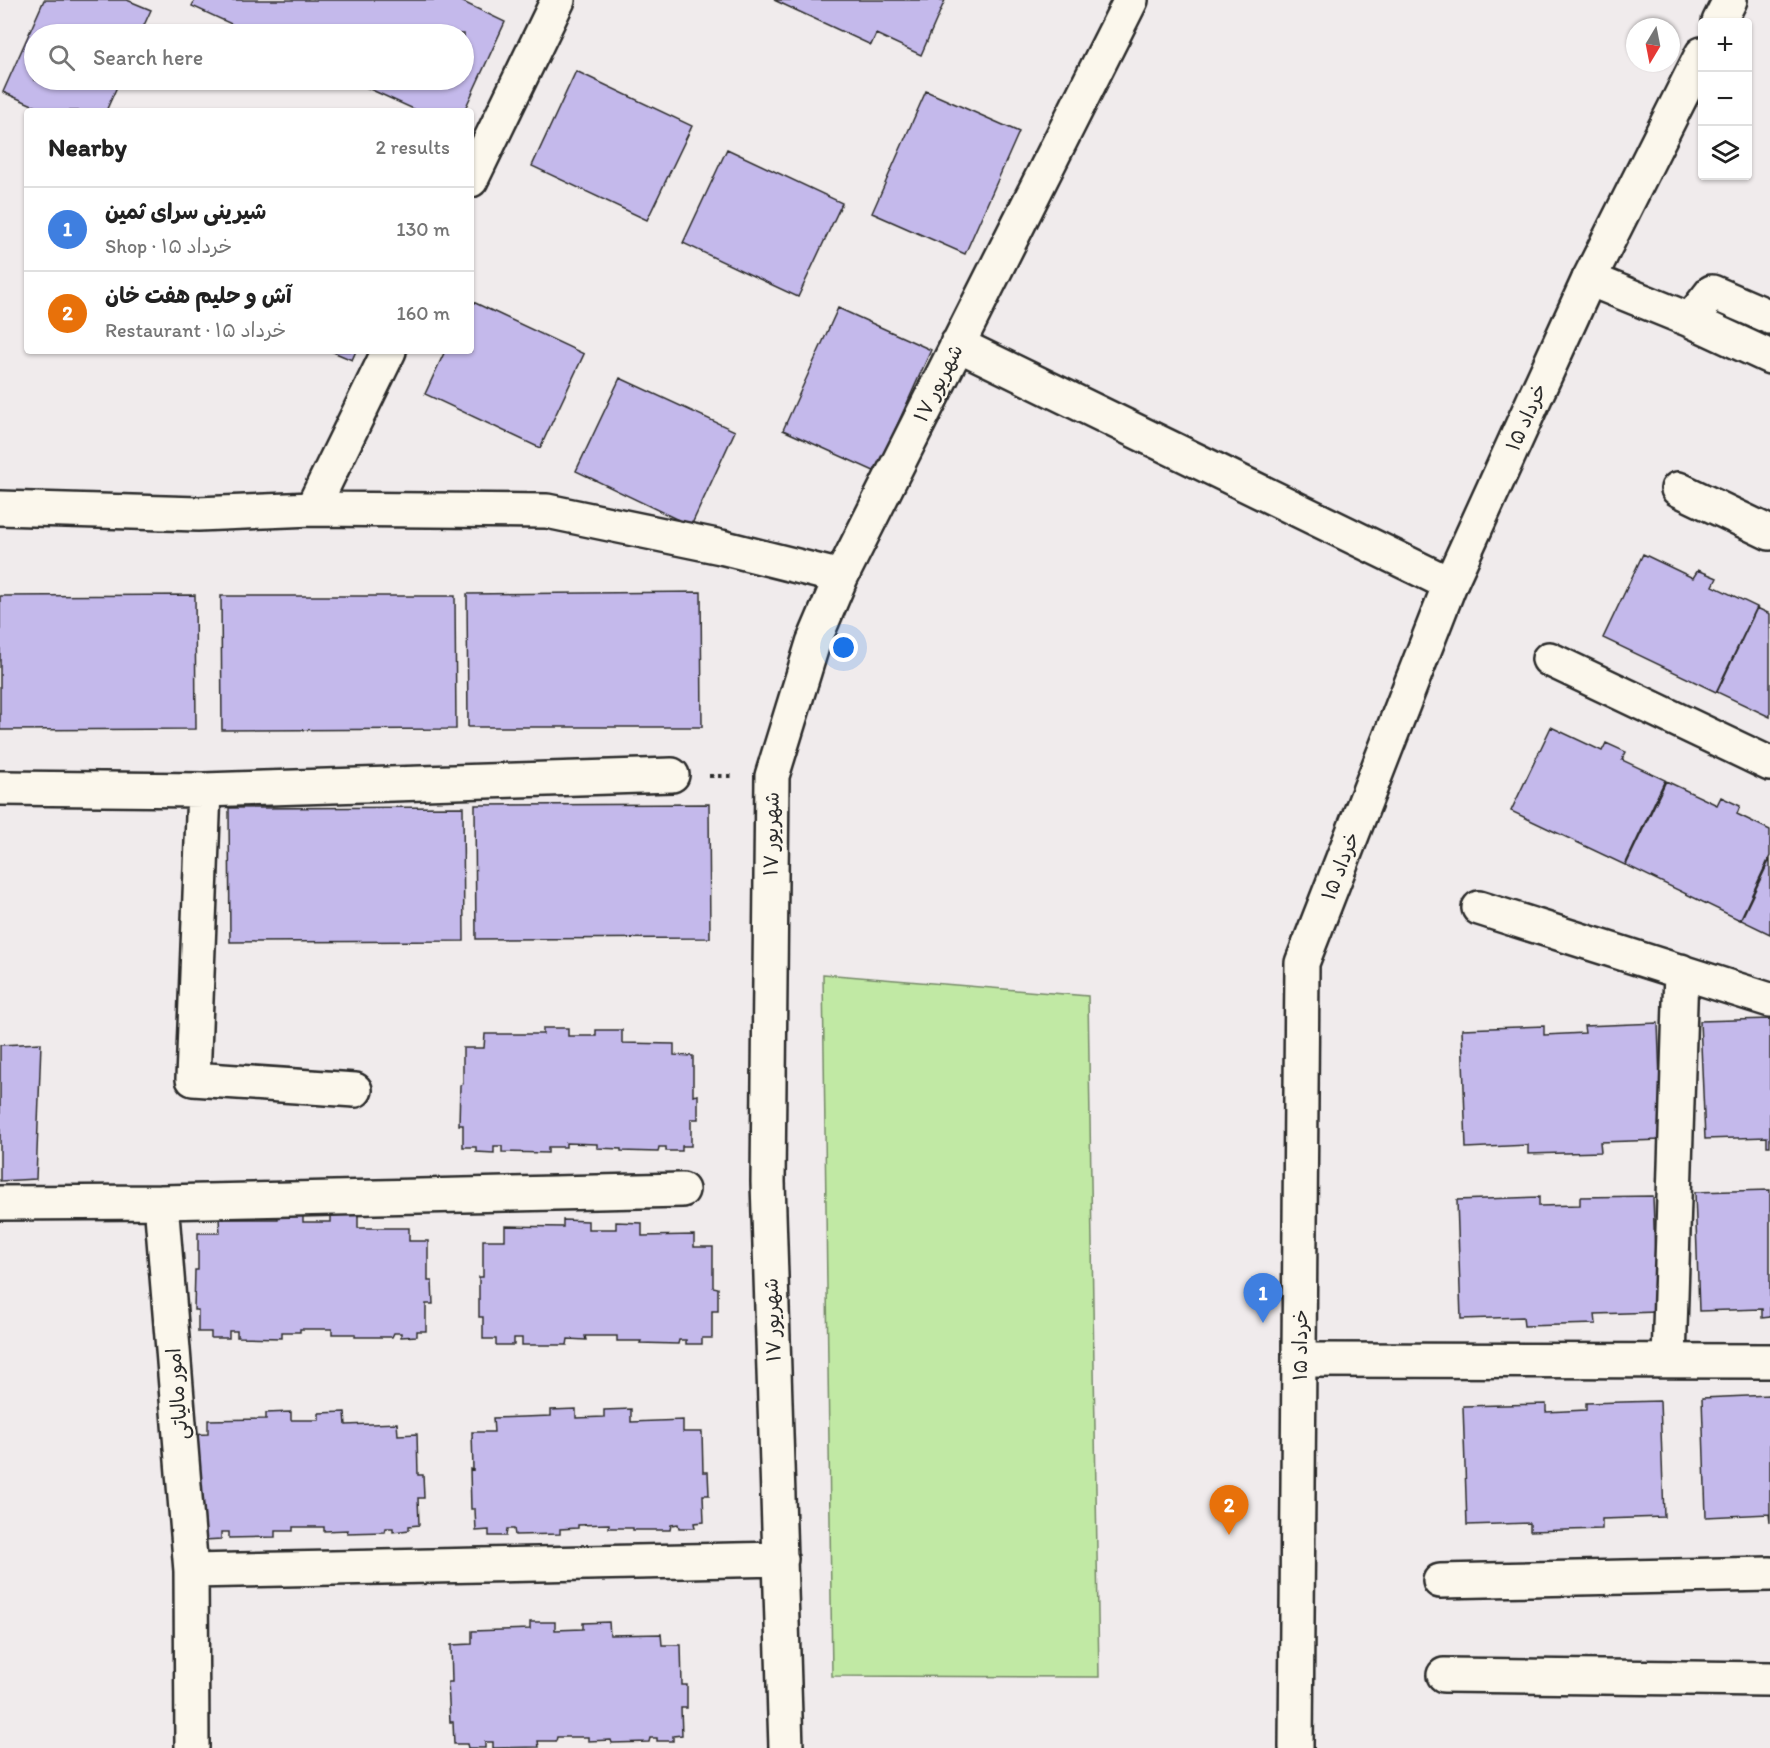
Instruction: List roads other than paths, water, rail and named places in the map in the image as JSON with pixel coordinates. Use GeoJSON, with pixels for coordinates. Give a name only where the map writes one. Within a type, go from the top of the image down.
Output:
{"type":"FeatureCollection","features":[{"type":"Feature","properties":{"kind":"street"},"geometry":{"type":"LineString","coordinates":[[474,174],[558,0]]}},
{"type":"Feature","properties":{"kind":"street","name":"۱۷ شهریور"},"geometry":{"type":"LineString","coordinates":[[786,1748],[768,1182],[772,776],[813,643],[841,577],[1131,0]]}},
{"type":"Feature","properties":{"kind":"street"},"geometry":{"type":"LineString","coordinates":[[1721,18],[1730,0]]}},
{"type":"Feature","properties":{"kind":"street","name":"۱۵ خرداد"},"geometry":{"type":"LineString","coordinates":[[1296,1748],[1302,963],[1450,584],[1589,279],[1698,62]]}},
{"type":"Feature","properties":{"kind":"street"},"geometry":{"type":"LineString","coordinates":[[1589,279],[1690,320],[1770,357]]}},
{"type":"Feature","properties":{"kind":"street"},"geometry":{"type":"LineString","coordinates":[[1690,320],[1712,292],[1770,317]]}},
{"type":"Feature","properties":{"kind":"street"},"geometry":{"type":"LineString","coordinates":[[957,344],[1450,584]]}},
{"type":"Feature","properties":{"kind":"street"},"geometry":{"type":"LineString","coordinates":[[312,509],[387,354]]}},
{"type":"Feature","properties":{"kind":"street"},"geometry":{"type":"LineString","coordinates":[[1678,489],[1770,533]]}},
{"type":"Feature","properties":{"kind":"street"},"geometry":{"type":"LineString","coordinates":[[0,508],[198,514],[312,509],[547,511],[721,547],[841,577]]}},
{"type":"Feature","properties":{"kind":"street"},"geometry":{"type":"LineString","coordinates":[[1548,659],[1770,764]]}},
{"type":"Feature","properties":{"kind":"street"},"geometry":{"type":"LineString","coordinates":[[0,788],[204,790],[672,776]]}},
{"type":"Feature","properties":{"kind":"street"},"geometry":{"type":"LineString","coordinates":[[204,790],[193,1079],[355,1090]]}},
{"type":"Feature","properties":{"kind":"street"},"geometry":{"type":"LineString","coordinates":[[1479,908],[1770,1000]]}},
{"type":"Feature","properties":{"kind":"street"},"geometry":{"type":"LineString","coordinates":[[1669,1360],[1681,971]]}},
{"type":"Feature","properties":{"kind":"street"},"geometry":{"type":"LineString","coordinates":[[0,1203],[161,1202],[682,1190]]}},
{"type":"Feature","properties":{"kind":"street","name":"امور مالیاتی"},"geometry":{"type":"LineString","coordinates":[[161,1202],[191,1571],[192,1748]]}},
{"type":"Feature","properties":{"kind":"street"},"geometry":{"type":"LineString","coordinates":[[1300,1360],[1770,1361]]}},
{"type":"Feature","properties":{"kind":"street"},"geometry":{"type":"LineString","coordinates":[[191,1571],[781,1559]]}},
{"type":"Feature","properties":{"kind":"street"},"geometry":{"type":"LineString","coordinates":[[1440,1581],[1770,1574]]}},
{"type":"Feature","properties":{"kind":"street"},"geometry":{"type":"LineString","coordinates":[[1444,1675],[1770,1679]]}},
{"type":"Feature","properties":{"kind":"place","name":"شیرینی سرای ثمین"},"geometry":{"type":"Point","coordinates":[1263,1323]}},
{"type":"Feature","properties":{"kind":"place","name":"آش و حلیم هفت خان"},"geometry":{"type":"Point","coordinates":[1229,1535]}}]}
